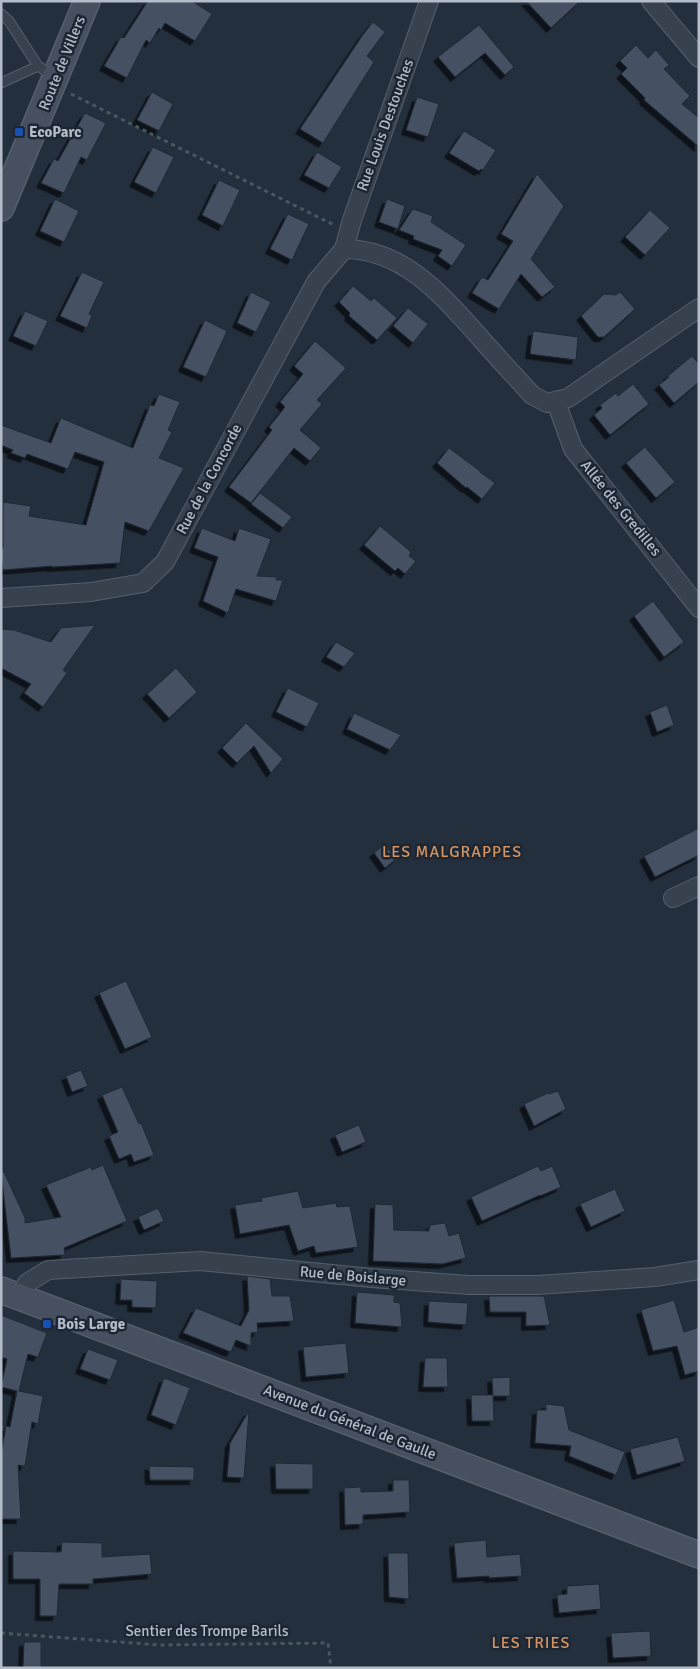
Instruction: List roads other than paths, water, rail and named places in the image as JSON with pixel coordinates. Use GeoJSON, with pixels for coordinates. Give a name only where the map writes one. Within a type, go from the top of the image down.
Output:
{"type":"FeatureCollection","features":[{"type":"Feature","properties":{"kind":"main road","name":"Route de Villers"},"geometry":{"type":"LineString","coordinates":[[1,208],[49,76],[87,1]]}},
{"type":"Feature","properties":{"kind":"main road","name":"Avenue du Général de Gaulle"},"geometry":{"type":"LineString","coordinates":[[11,1293],[699,1555]]}},
{"type":"Feature","properties":{"kind":"street","name":"Rue Louis Destouches"},"geometry":{"type":"LineString","coordinates":[[344,250],[352,220],[429,1]]}},
{"type":"Feature","properties":{"kind":"street"},"geometry":{"type":"LineString","coordinates":[[651,1],[699,58]]}},
{"type":"Feature","properties":{"kind":"street"},"geometry":{"type":"LineString","coordinates":[[344,250],[354,249],[378,254],[402,264],[439,292],[532,395],[547,403],[568,398],[699,308]]}},
{"type":"Feature","properties":{"kind":"street","name":"Rue de la Concorde"},"geometry":{"type":"LineString","coordinates":[[1,598],[90,592],[143,583],[164,562],[316,282],[344,250]]}},
{"type":"Feature","properties":{"kind":"street","name":"Allée des Gredilles"},"geometry":{"type":"LineString","coordinates":[[556,402],[573,449],[699,608]]}},
{"type":"Feature","properties":{"kind":"street"},"geometry":{"type":"LineString","coordinates":[[673,898],[699,886]]}},
{"type":"Feature","properties":{"kind":"street","name":"Rue de Boislarge"},"geometry":{"type":"LineString","coordinates":[[11,1293],[48,1270],[200,1261],[372,1278],[469,1285],[547,1285],[655,1277],[699,1270]]}},
{"type":"Feature","properties":{"kind":"lane"},"geometry":{"type":"LineString","coordinates":[[1,14],[49,76],[1,83]]}},
{"type":"Feature","properties":{"kind":"place","name":"EcoParc"},"geometry":{"type":"Point","coordinates":[19,132]}},
{"type":"Feature","properties":{"kind":"place","name":"Bois Large"},"geometry":{"type":"Point","coordinates":[47,1324]}},
{"type":"Feature","properties":{"kind":"district","name":"LES MALGRAPPES"},"geometry":{"type":"Point","coordinates":[452,852]}},
{"type":"Feature","properties":{"kind":"district","name":"LES TRIES"},"geometry":{"type":"Point","coordinates":[531,1643]}}]}
